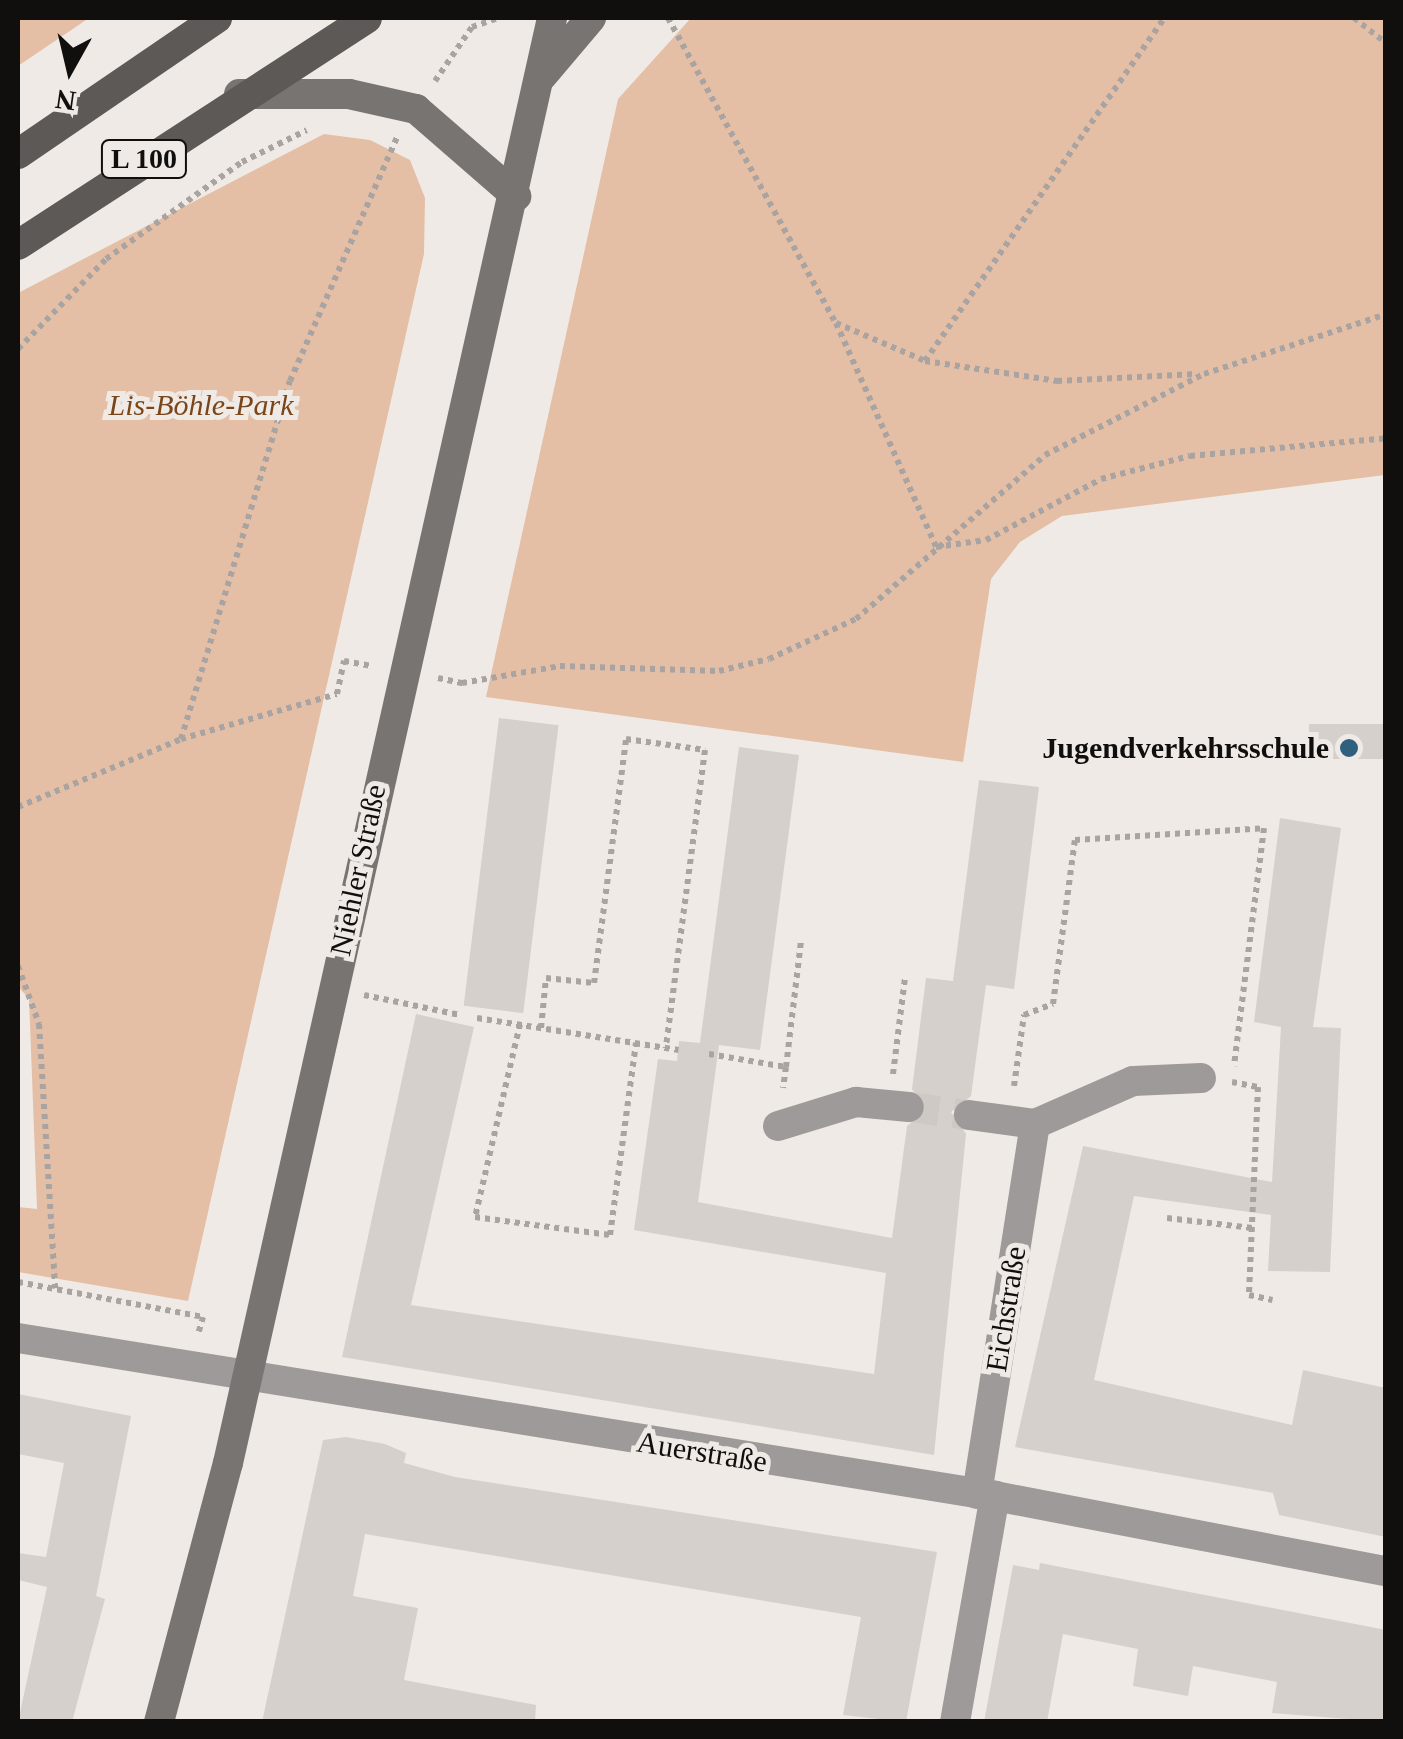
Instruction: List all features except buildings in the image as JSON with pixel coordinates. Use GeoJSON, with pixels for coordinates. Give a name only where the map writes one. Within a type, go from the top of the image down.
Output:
{"type":"FeatureCollection","features":[{"type":"Feature","properties":{"kind":"main road","name":"L 100"},"geometry":{"type":"LineString","coordinates":[[18,154],[217,18]]}},
{"type":"Feature","properties":{"kind":"main road","name":"L 100"},"geometry":{"type":"LineString","coordinates":[[18,244],[239,94],[367,18]]}},
{"type":"Feature","properties":{"kind":"street","name":"Niehler Straße"},"geometry":{"type":"LineString","coordinates":[[159,1722],[246,1381],[400,670],[463,442],[552,18]]}},
{"type":"Feature","properties":{"kind":"street"},"geometry":{"type":"LineString","coordinates":[[540,78],[590,18]]}},
{"type":"Feature","properties":{"kind":"street"},"geometry":{"type":"LineString","coordinates":[[239,94],[349,94],[416,109],[516,196]]}},
{"type":"Feature","properties":{"kind":"street"},"geometry":{"type":"LineString","coordinates":[[969,1115],[1022,1122],[1133,1082],[1200,1078]]}},
{"type":"Feature","properties":{"kind":"street"},"geometry":{"type":"LineString","coordinates":[[778,1126],[856,1102],[899,1106]]}},
{"type":"Feature","properties":{"kind":"street","name":"Eichstraße"},"geometry":{"type":"LineString","coordinates":[[954,1722],[986,1495],[1022,1122]]}},
{"type":"Feature","properties":{"kind":"street","name":"Auerstraße"},"geometry":{"type":"LineString","coordinates":[[18,1338],[246,1381],[986,1495],[1386,1571]]}},
{"type":"Feature","properties":{"kind":"path"},"geometry":{"type":"LineString","coordinates":[[181,739],[290,381],[393,137],[416,109],[472,22],[498,18]]}},
{"type":"Feature","properties":{"kind":"path"},"geometry":{"type":"LineString","coordinates":[[668,18],[836,324],[936,547]]}},
{"type":"Feature","properties":{"kind":"path"},"geometry":{"type":"LineString","coordinates":[[925,361],[1164,18]]}},
{"type":"Feature","properties":{"kind":"path"},"geometry":{"type":"LineString","coordinates":[[1354,18],[1386,44]]}},
{"type":"Feature","properties":{"kind":"path"},"geometry":{"type":"LineString","coordinates":[[18,349],[106,259],[242,162],[314,126]]}},
{"type":"Feature","properties":{"kind":"path"},"geometry":{"type":"LineString","coordinates":[[18,807],[181,739],[337,694],[344,661],[462,683],[560,666],[719,671],[856,619],[1045,454],[1204,374],[1386,314]]}},
{"type":"Feature","properties":{"kind":"path"},"geometry":{"type":"LineString","coordinates":[[836,324],[925,361],[1057,381],[1204,374]]}},
{"type":"Feature","properties":{"kind":"path"},"geometry":{"type":"LineString","coordinates":[[936,547],[986,540],[1101,478],[1190,456],[1386,438]]}},
{"type":"Feature","properties":{"kind":"path"},"geometry":{"type":"LineString","coordinates":[[541,1028],[546,978],[594,983],[626,739],[705,750],[666,1048]]}},
{"type":"Feature","properties":{"kind":"path"},"geometry":{"type":"LineString","coordinates":[[1022,1122],[1024,1014],[1052,1004],[1075,840],[1264,828],[1232,1082]]}},
{"type":"Feature","properties":{"kind":"path"},"geometry":{"type":"LineString","coordinates":[[778,1126],[801,941]]}},
{"type":"Feature","properties":{"kind":"path"},"geometry":{"type":"LineString","coordinates":[[18,966],[39,1024],[55,1288]]}},
{"type":"Feature","properties":{"kind":"path"},"geometry":{"type":"LineString","coordinates":[[899,1106],[906,978]]}},
{"type":"Feature","properties":{"kind":"path"},"geometry":{"type":"LineString","coordinates":[[334,988],[460,1014]]}},
{"type":"Feature","properties":{"kind":"path"},"geometry":{"type":"LineString","coordinates":[[476,1018],[678,1050]]}},
{"type":"Feature","properties":{"kind":"path"},"geometry":{"type":"LineString","coordinates":[[520,1024],[475,1217],[610,1235],[636,1044]]}},
{"type":"Feature","properties":{"kind":"path"},"geometry":{"type":"LineString","coordinates":[[709,1054],[786,1067]]}},
{"type":"Feature","properties":{"kind":"path"},"geometry":{"type":"LineString","coordinates":[[1200,1078],[1258,1087],[1248,1295],[1272,1300]]}},
{"type":"Feature","properties":{"kind":"path"},"geometry":{"type":"LineString","coordinates":[[1167,1218],[1252,1228]]}},
{"type":"Feature","properties":{"kind":"path"},"geometry":{"type":"LineString","coordinates":[[18,1282],[203,1317],[188,1370]]}},
{"type":"Feature","properties":{"kind":"green space"},"geometry":{"type":"Polygon","coordinates":[[[18,18],[89,18],[18,66],[18,18]]]}},
{"type":"Feature","properties":{"kind":"green space"},"geometry":{"type":"Polygon","coordinates":[[[691,18],[1385,18],[1385,475],[1062,516],[1020,542],[991,579],[963,762],[486,697],[618,99],[691,18]]]}},
{"type":"Feature","properties":{"kind":"green space","name":"Lis-Böhle-Park"},"geometry":{"type":"Polygon","coordinates":[[[324,134],[370,140],[410,160],[425,198],[424,254],[188,1301],[18,1272],[18,1207],[37,1209],[29,998],[18,987],[18,293],[324,134]]]}},
{"type":"Feature","properties":{"kind":"tunnel"},"geometry":{"type":"LineString","coordinates":[[909,1107],[969,1115]]}},
{"type":"Feature","properties":{"kind":"place","name":"Jugendverkehrsschule"},"geometry":{"type":"Point","coordinates":[1349,748]}}]}
